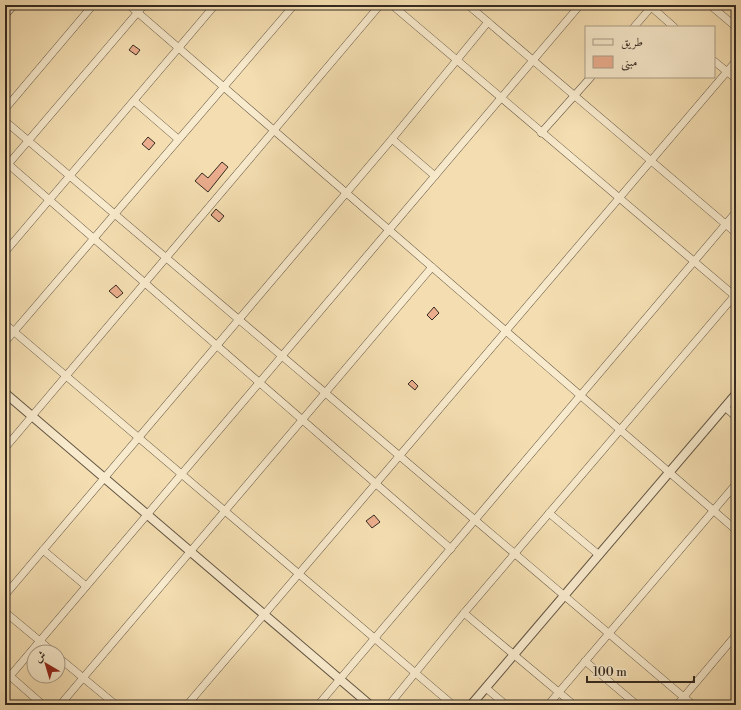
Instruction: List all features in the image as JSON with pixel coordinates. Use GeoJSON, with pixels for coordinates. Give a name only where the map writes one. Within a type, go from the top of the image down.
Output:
{"type":"FeatureCollection","features":[{"type":"Feature","properties":{"kind":"street"},"geometry":{"type":"LineString","coordinates":[[5,15],[14,5]]}},
{"type":"Feature","properties":{"kind":"street"},"geometry":{"type":"LineString","coordinates":[[5,109],[93,5]]}},
{"type":"Feature","properties":{"kind":"street"},"geometry":{"type":"LineString","coordinates":[[129,5],[736,530]]}},
{"type":"Feature","properties":{"kind":"street"},"geometry":{"type":"LineString","coordinates":[[144,5],[7,166],[49,200],[450,548]]}},
{"type":"Feature","properties":{"kind":"street"},"geometry":{"type":"LineString","coordinates":[[5,252],[215,5]]}},
{"type":"Feature","properties":{"kind":"street"},"geometry":{"type":"LineString","coordinates":[[5,342],[294,5]]}},
{"type":"Feature","properties":{"kind":"street"},"geometry":{"type":"LineString","coordinates":[[5,448],[380,5]]}},
{"type":"Feature","properties":{"kind":"street"},"geometry":{"type":"LineString","coordinates":[[389,705],[464,613],[736,296],[618,199],[392,5]]}},
{"type":"Feature","properties":{"kind":"street"},"geometry":{"type":"LineString","coordinates":[[468,5],[736,233]]}},
{"type":"Feature","properties":{"kind":"street"},"geometry":{"type":"LineString","coordinates":[[43,705],[7,679],[580,5]]}},
{"type":"Feature","properties":{"kind":"street"},"geometry":{"type":"LineString","coordinates":[[710,5],[736,27]]}},
{"type":"Feature","properties":{"kind":"street"},"geometry":{"type":"LineString","coordinates":[[635,26],[651,6],[673,26]]}},
{"type":"Feature","properties":{"kind":"street"},"geometry":{"type":"LineString","coordinates":[[5,595],[345,192],[392,139],[488,22]]}},
{"type":"Feature","properties":{"kind":"street"},"geometry":{"type":"LineString","coordinates":[[187,705],[736,61]]}},
{"type":"Feature","properties":{"kind":"street"},"geometry":{"type":"LineString","coordinates":[[715,62],[736,79]]}},
{"type":"Feature","properties":{"kind":"street"},"geometry":{"type":"LineString","coordinates":[[541,133],[589,78]]}},
{"type":"Feature","properties":{"kind":"street"},"geometry":{"type":"LineString","coordinates":[[134,100],[178,139]]}},
{"type":"Feature","properties":{"kind":"street"},"geometry":{"type":"LineString","coordinates":[[5,121],[694,705]]}},
{"type":"Feature","properties":{"kind":"street"},"geometry":{"type":"LineString","coordinates":[[392,139],[435,176]]}},
{"type":"Feature","properties":{"kind":"street"},"geometry":{"type":"LineString","coordinates":[[318,705],[736,212]]}},
{"type":"Feature","properties":{"kind":"street"},"geometry":{"type":"LineString","coordinates":[[60,705],[189,551],[432,267]]}},
{"type":"Feature","properties":{"kind":"street"},"geometry":{"type":"LineString","coordinates":[[5,324],[453,705]]}},
{"type":"Feature","properties":{"kind":"street"},"geometry":{"type":"LineString","coordinates":[[5,393],[370,705]]}},
{"type":"Feature","properties":{"kind":"street"},"geometry":{"type":"LineString","coordinates":[[471,705],[736,394]]}},
{"type":"Feature","properties":{"kind":"street"},"geometry":{"type":"LineString","coordinates":[[725,407],[736,417]]}},
{"type":"Feature","properties":{"kind":"street"},"geometry":{"type":"LineString","coordinates":[[548,705],[736,484]]}},
{"type":"Feature","properties":{"kind":"street"},"geometry":{"type":"LineString","coordinates":[[549,513],[599,555]]}},
{"type":"Feature","properties":{"kind":"street"},"geometry":{"type":"LineString","coordinates":[[43,550],[86,586]]}},
{"type":"Feature","properties":{"kind":"street"},"geometry":{"type":"LineString","coordinates":[[5,612],[43,644]]}},
{"type":"Feature","properties":{"kind":"street"},"geometry":{"type":"LineString","coordinates":[[464,613],[574,705]]}},
{"type":"Feature","properties":{"kind":"street"},"geometry":{"type":"LineString","coordinates":[[677,705],[736,634]]}},
{"type":"Feature","properties":{"kind":"street"},"geometry":{"type":"LineString","coordinates":[[584,661],[636,705]]}},
{"type":"Feature","properties":{"kind":"street"},"geometry":{"type":"LineString","coordinates":[[66,664],[116,705]]}},
{"type":"Feature","properties":{"kind":"street"},"geometry":{"type":"LineString","coordinates":[[486,688],[506,705]]}},
{"type":"Feature","properties":{"kind":"building"},"geometry":{"type":"Polygon","coordinates":[[[133,45],[140,50],[136,55],[129,50],[133,45]]]}},
{"type":"Feature","properties":{"kind":"building"},"geometry":{"type":"Polygon","coordinates":[[[148,137],[155,143],[149,150],[142,144],[148,137]]]}},
{"type":"Feature","properties":{"kind":"building"},"geometry":{"type":"Polygon","coordinates":[[[222,162],[228,167],[208,192],[195,181],[202,173],[208,178],[222,162]]]}},
{"type":"Feature","properties":{"kind":"building"},"geometry":{"type":"Polygon","coordinates":[[[216,209],[224,216],[219,222],[211,215],[216,209]]]}},
{"type":"Feature","properties":{"kind":"building"},"geometry":{"type":"Polygon","coordinates":[[[116,285],[123,293],[117,298],[109,291],[116,285]]]}},
{"type":"Feature","properties":{"kind":"building"},"geometry":{"type":"Polygon","coordinates":[[[434,307],[439,313],[432,320],[427,315],[434,307]]]}},
{"type":"Feature","properties":{"kind":"building"},"geometry":{"type":"Polygon","coordinates":[[[412,380],[418,386],[415,390],[408,384],[412,380]]]}},
{"type":"Feature","properties":{"kind":"building"},"geometry":{"type":"Polygon","coordinates":[[[374,515],[380,522],[372,528],[366,521],[374,515]]]}}]}
